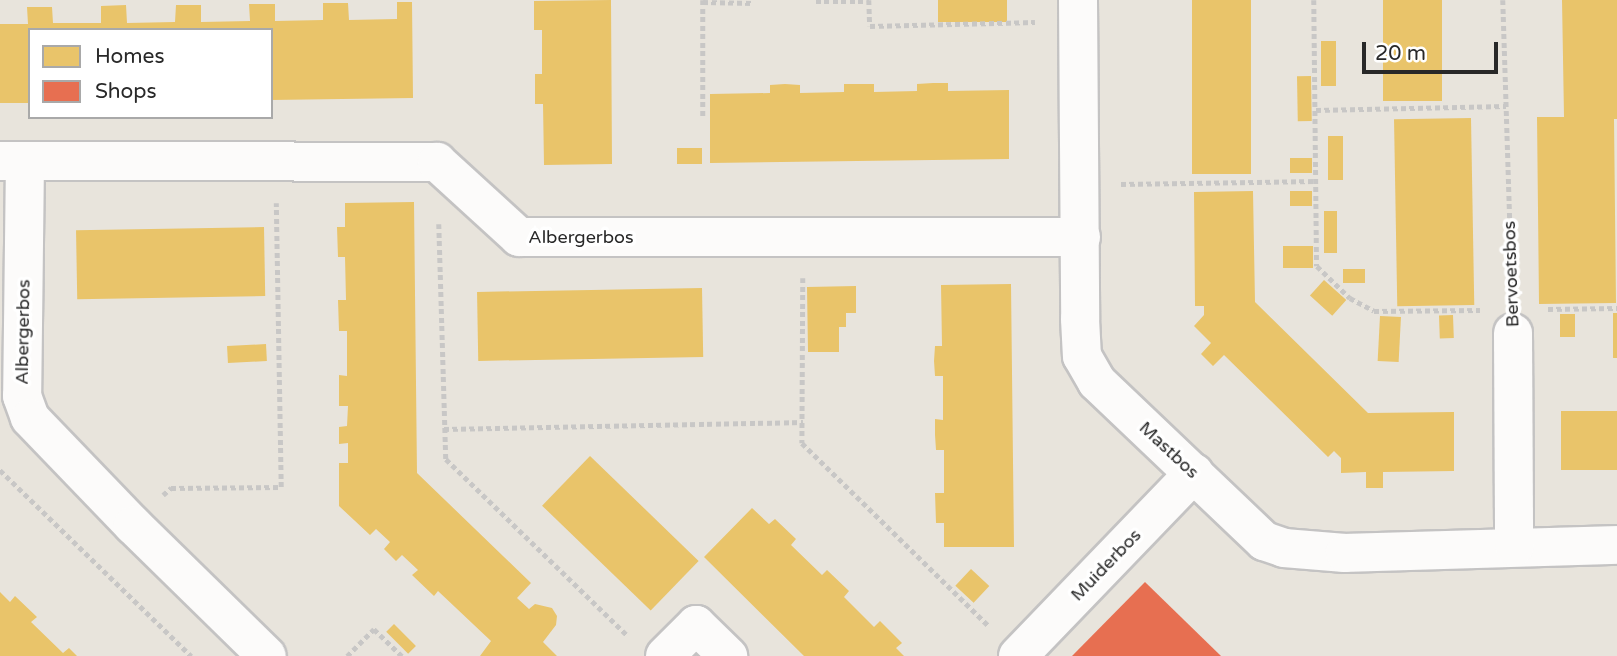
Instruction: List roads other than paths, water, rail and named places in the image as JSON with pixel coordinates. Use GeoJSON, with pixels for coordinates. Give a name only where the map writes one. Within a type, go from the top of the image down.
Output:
{"type":"FeatureCollection","features":[{"type":"Feature","properties":{"kind":"street","name":"Mastbos"},"geometry":{"type":"LineString","coordinates":[[1078,10],[1082,356],[1097,382],[1264,541],[1284,548],[1345,553],[1617,545]]}},
{"type":"Feature","properties":{"kind":"street","name":"Albergerbos"},"geometry":{"type":"LineString","coordinates":[[267,656],[133,525],[30,418],[22,396],[13,161],[437,162],[519,237],[1082,237]]}},
{"type":"Feature","properties":{"kind":"street","name":"Bervoetsbos"},"geometry":{"type":"LineString","coordinates":[[1512,321],[1514,547]]}},
{"type":"Feature","properties":{"kind":"street","name":"Muiderbos"},"geometry":{"type":"LineString","coordinates":[[1018,656],[1194,473]]}},
{"type":"Feature","properties":{"kind":"street"},"geometry":{"type":"LineString","coordinates":[[649,648],[696,625],[728,656]]}}]}
